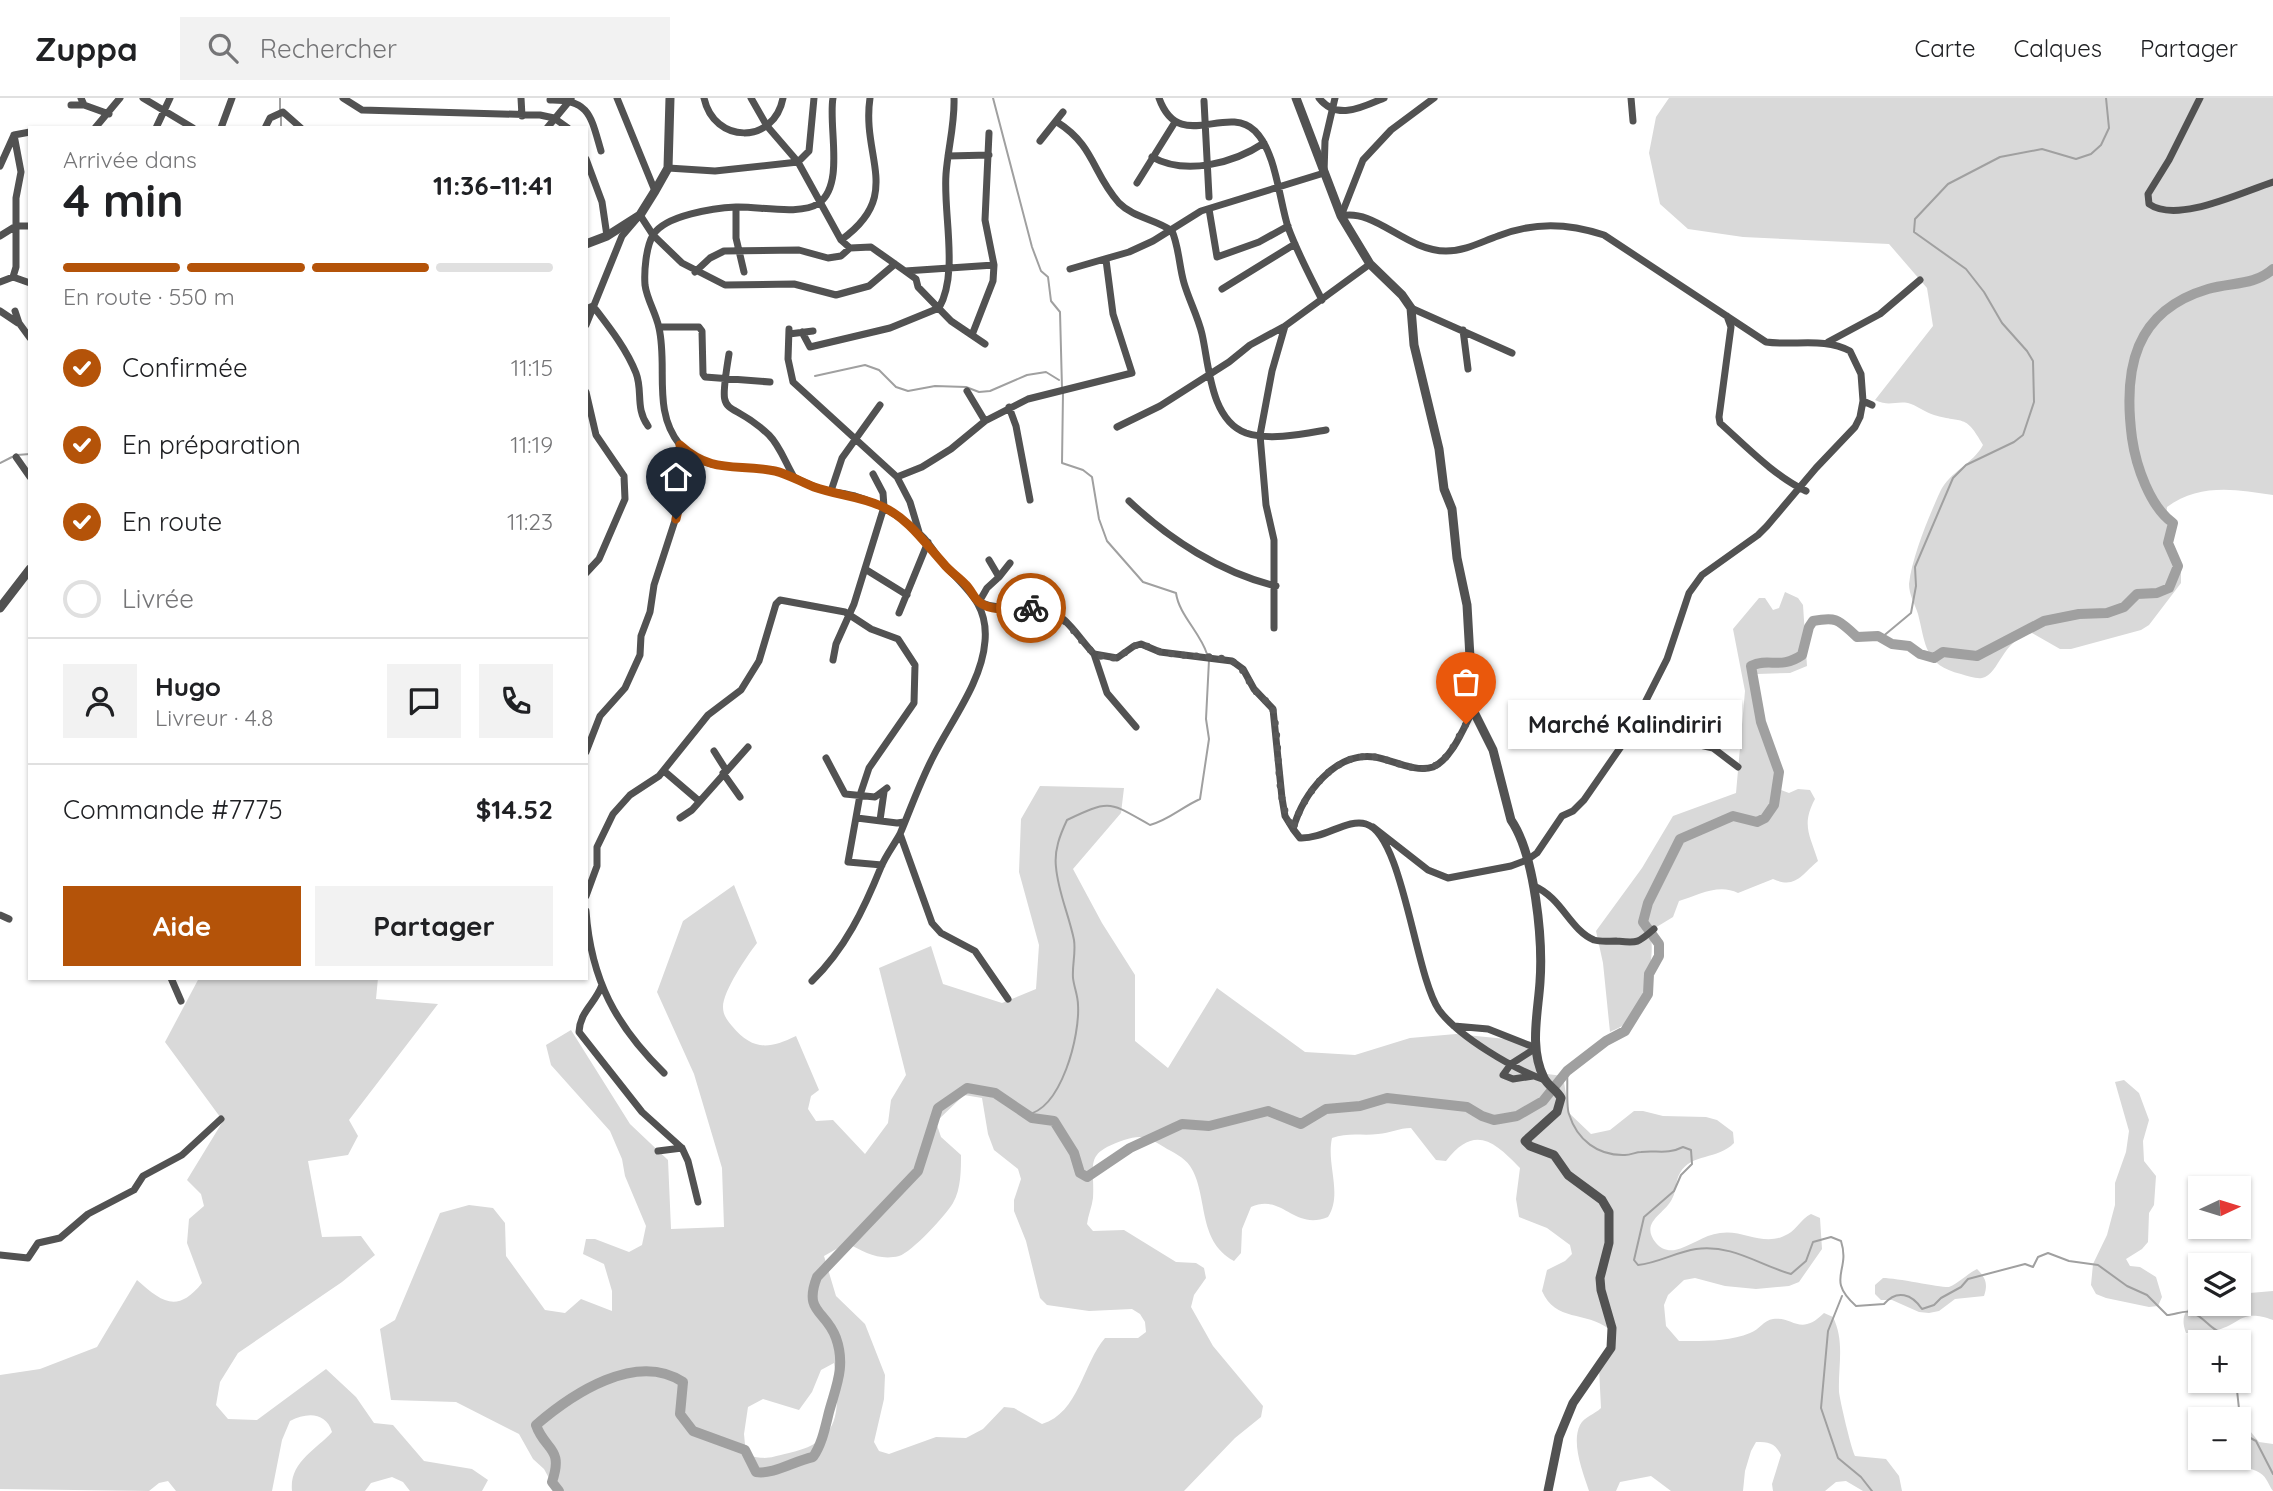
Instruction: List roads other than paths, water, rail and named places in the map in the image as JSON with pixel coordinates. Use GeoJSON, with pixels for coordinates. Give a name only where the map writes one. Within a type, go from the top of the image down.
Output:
{"type":"FeatureCollection","features":[{"type":"Feature","properties":{"kind":"street"},"geometry":{"type":"LineString","coordinates":[[99,126],[120,98]]}},
{"type":"Feature","properties":{"kind":"street"},"geometry":{"type":"LineString","coordinates":[[143,98],[190,126]]}},
{"type":"Feature","properties":{"kind":"street"},"geometry":{"type":"LineString","coordinates":[[157,126],[170,98]]}},
{"type":"Feature","properties":{"kind":"street"},"geometry":{"type":"LineString","coordinates":[[222,126],[232,98]]}},
{"type":"Feature","properties":{"kind":"street"},"geometry":{"type":"LineString","coordinates":[[343,98],[362,110],[554,117],[565,126]]}},
{"type":"Feature","properties":{"kind":"street"},"geometry":{"type":"LineString","coordinates":[[521,98],[522,116]]}},
{"type":"Feature","properties":{"kind":"street"},"geometry":{"type":"LineString","coordinates":[[617,98],[656,191]]}},
{"type":"Feature","properties":{"kind":"street"},"geometry":{"type":"LineString","coordinates":[[648,426],[638,405],[637,376],[617,337],[590,307],[622,236],[640,215],[668,168],[670,98]]}},
{"type":"Feature","properties":{"kind":"street"},"geometry":{"type":"LineString","coordinates":[[704,98],[710,116],[720,126],[736,132],[752,132],[767,127],[776,118],[783,98]]}},
{"type":"Feature","properties":{"kind":"street"},"geometry":{"type":"LineString","coordinates":[[751,98],[767,127],[798,162],[819,202],[842,240],[850,248]]}},
{"type":"Feature","properties":{"kind":"street"},"geometry":{"type":"LineString","coordinates":[[668,168],[715,171],[798,162],[808,151],[814,98]]}},
{"type":"Feature","properties":{"kind":"street"},"geometry":{"type":"LineString","coordinates":[[588,747],[600,716],[625,688],[640,656],[641,636],[650,612],[654,585],[682,499],[685,479],[680,445],[663,410],[659,327],[646,288],[645,269],[653,235],[667,224],[687,215],[736,207],[803,208],[819,202],[831,183],[834,170],[831,111],[833,98]]}},
{"type":"Feature","properties":{"kind":"street"},"geometry":{"type":"LineString","coordinates":[[842,240],[865,220],[876,192],[875,159],[868,112],[870,98]]}},
{"type":"Feature","properties":{"kind":"street"},"geometry":{"type":"LineString","coordinates":[[802,332],[810,347],[890,328],[939,308],[946,291],[948,267],[946,191],[954,98]]}},
{"type":"Feature","properties":{"kind":"street"},"geometry":{"type":"LineString","coordinates":[[1159,98],[1163,111],[1175,122],[1204,126],[1241,123],[1254,130],[1264,143],[1279,186],[1288,226],[1322,300]]}},
{"type":"Feature","properties":{"kind":"street"},"geometry":{"type":"LineString","coordinates":[[1296,98],[1341,215],[1370,264],[1402,295],[1410,308],[1414,345],[1434,423],[1444,489],[1452,509],[1457,558],[1467,605],[1473,710],[1493,750],[1511,820],[1517,829],[1534,886],[1541,962],[1535,1028],[1536,1048],[1548,1083]]}},
{"type":"Feature","properties":{"kind":"street"},"geometry":{"type":"LineString","coordinates":[[1319,98],[1332,109],[1345,111],[1359,109],[1384,98]]}},
{"type":"Feature","properties":{"kind":"street"},"geometry":{"type":"LineString","coordinates":[[1324,173],[1325,141],[1335,98]]}},
{"type":"Feature","properties":{"kind":"street"},"geometry":{"type":"LineString","coordinates":[[1341,215],[1363,160],[1391,130],[1434,98]]}},
{"type":"Feature","properties":{"kind":"street"},"geometry":{"type":"LineString","coordinates":[[1631,98],[1633,121]]}},
{"type":"Feature","properties":{"kind":"street"},"geometry":{"type":"LineString","coordinates":[[2200,98],[2169,160],[2148,194],[2149,204],[2156,209],[2180,211],[2273,182]]}},
{"type":"Feature","properties":{"kind":"street"},"geometry":{"type":"LineString","coordinates":[[550,100],[571,99],[590,116],[601,151]]}},
{"type":"Feature","properties":{"kind":"street"},"geometry":{"type":"LineString","coordinates":[[548,126],[571,99]]}},
{"type":"Feature","properties":{"kind":"street"},"geometry":{"type":"LineString","coordinates":[[71,105],[82,101],[109,114]]}},
{"type":"Feature","properties":{"kind":"street"},"geometry":{"type":"LineString","coordinates":[[1204,101],[1209,197]]}},
{"type":"Feature","properties":{"kind":"street"},"geometry":{"type":"LineString","coordinates":[[266,126],[270,118],[281,112],[298,126]]}},
{"type":"Feature","properties":{"kind":"street"},"geometry":{"type":"LineString","coordinates":[[1040,141],[1063,112]]}},
{"type":"Feature","properties":{"kind":"street"},"geometry":{"type":"LineString","coordinates":[[1057,122],[1073,132],[1084,144],[1110,191],[1122,205],[1135,215],[1161,223],[1171,231],[1191,307],[1201,331],[1209,374],[1221,408],[1232,424],[1245,433],[1260,435],[1326,430]]}},
{"type":"Feature","properties":{"kind":"street"},"geometry":{"type":"LineString","coordinates":[[1137,183],[1175,122]]}},
{"type":"Feature","properties":{"kind":"street"},"geometry":{"type":"LineString","coordinates":[[14,135],[28,132]]}},
{"type":"Feature","properties":{"kind":"street"},"geometry":{"type":"LineString","coordinates":[[972,335],[991,292],[994,265],[985,220],[989,133]]}},
{"type":"Feature","properties":{"kind":"street"},"geometry":{"type":"LineString","coordinates":[[0,166],[14,135]]}},
{"type":"Feature","properties":{"kind":"street"},"geometry":{"type":"LineString","coordinates":[[13,277],[16,267],[16,198],[21,172],[14,135]]}},
{"type":"Feature","properties":{"kind":"street"},"geometry":{"type":"LineString","coordinates":[[1152,158],[1167,165],[1206,164],[1236,158],[1264,143]]}},
{"type":"Feature","properties":{"kind":"street"},"geometry":{"type":"LineString","coordinates":[[948,156],[989,155]]}},
{"type":"Feature","properties":{"kind":"street"},"geometry":{"type":"LineString","coordinates":[[588,164],[603,202],[607,236]]}},
{"type":"Feature","properties":{"kind":"street"},"geometry":{"type":"LineString","coordinates":[[21,172],[28,174]]}},
{"type":"Feature","properties":{"kind":"street"},"geometry":{"type":"LineString","coordinates":[[1070,269],[1129,252],[1171,231],[1189,217],[1209,209],[1324,173]]}},
{"type":"Feature","properties":{"kind":"street"},"geometry":{"type":"LineString","coordinates":[[736,207],[736,238],[744,272]]}},
{"type":"Feature","properties":{"kind":"street"},"geometry":{"type":"LineString","coordinates":[[1209,209],[1217,257],[1259,242],[1288,226]]}},
{"type":"Feature","properties":{"kind":"street"},"geometry":{"type":"LineString","coordinates":[[1341,215],[1361,214],[1408,242],[1446,251],[1478,244],[1531,226],[1580,227],[1615,241],[1674,284],[1766,342],[1792,345],[1828,342],[1880,314],[1920,280]]}},
{"type":"Feature","properties":{"kind":"street"},"geometry":{"type":"LineString","coordinates":[[588,243],[607,236],[640,215]]}},
{"type":"Feature","properties":{"kind":"street"},"geometry":{"type":"LineString","coordinates":[[640,215],[668,252],[695,272],[725,285],[794,284],[836,295],[869,286],[895,264]]}},
{"type":"Feature","properties":{"kind":"street"},"geometry":{"type":"LineString","coordinates":[[0,236],[16,226],[28,226]]}},
{"type":"Feature","properties":{"kind":"street"},"geometry":{"type":"LineString","coordinates":[[1222,289],[1295,244]]}},
{"type":"Feature","properties":{"kind":"street"},"geometry":{"type":"LineString","coordinates":[[695,272],[715,254],[739,250],[799,250],[828,258],[841,256],[850,248],[871,247],[916,279],[918,287],[951,321],[985,344]]}},
{"type":"Feature","properties":{"kind":"street"},"geometry":{"type":"LineString","coordinates":[[897,477],[932,461],[985,421],[1009,407],[1058,390],[1132,373],[1113,314],[1106,260]]}},
{"type":"Feature","properties":{"kind":"street"},"geometry":{"type":"LineString","coordinates":[[1117,427],[1160,406],[1250,345],[1285,326],[1370,264]]}},
{"type":"Feature","properties":{"kind":"street"},"geometry":{"type":"LineString","coordinates":[[905,271],[994,265]]}},
{"type":"Feature","properties":{"kind":"street"},"geometry":{"type":"LineString","coordinates":[[0,282],[13,277],[28,282]]}},
{"type":"Feature","properties":{"kind":"street"},"geometry":{"type":"LineString","coordinates":[[1410,308],[1512,353]]}},
{"type":"Feature","properties":{"kind":"street"},"geometry":{"type":"LineString","coordinates":[[0,311],[19,323]]}},
{"type":"Feature","properties":{"kind":"street"},"geometry":{"type":"LineString","coordinates":[[15,311],[19,323],[28,335]]}},
{"type":"Feature","properties":{"kind":"street"},"geometry":{"type":"LineString","coordinates":[[1727,316],[1731,327],[1720,423],[1775,472],[1803,490]]}},
{"type":"Feature","properties":{"kind":"street"},"geometry":{"type":"LineString","coordinates":[[1275,628],[1274,540],[1266,505],[1260,435],[1274,362],[1285,326]]}},
{"type":"Feature","properties":{"kind":"street"},"geometry":{"type":"LineString","coordinates":[[659,327],[699,327],[703,338],[705,377],[770,382]]}},
{"type":"Feature","properties":{"kind":"street"},"geometry":{"type":"LineString","coordinates":[[1463,330],[1468,369]]}},
{"type":"Feature","properties":{"kind":"street"},"geometry":{"type":"LineString","coordinates":[[813,331],[789,332],[789,374],[793,382],[897,477],[910,502],[920,534]]}},
{"type":"Feature","properties":{"kind":"street"},"geometry":{"type":"LineString","coordinates":[[1094,654],[1117,658],[1141,644],[1160,652],[1232,660],[1243,669],[1254,689],[1273,709],[1285,816],[1300,838],[1334,832],[1355,823],[1373,827],[1428,870],[1448,878],[1498,869],[1527,860],[1545,842],[1562,816],[1573,811],[1584,800],[1628,738],[1667,659],[1689,593],[1710,569],[1762,535],[1855,427],[1863,401],[1858,363],[1850,351],[1828,342]]}},
{"type":"Feature","properties":{"kind":"street"},"geometry":{"type":"LineString","coordinates":[[729,354],[723,380],[724,400],[728,408],[768,435],[794,478]]}},
{"type":"Feature","properties":{"kind":"street"},"geometry":{"type":"LineString","coordinates":[[967,391],[985,421]]}},
{"type":"Feature","properties":{"kind":"street"},"geometry":{"type":"LineString","coordinates":[[588,401],[596,435],[624,477],[625,499],[600,559],[588,571]]}},
{"type":"Feature","properties":{"kind":"street"},"geometry":{"type":"LineString","coordinates":[[1863,401],[1872,405]]}},
{"type":"Feature","properties":{"kind":"street"},"geometry":{"type":"LineString","coordinates":[[831,491],[842,458],[880,405]]}},
{"type":"Feature","properties":{"kind":"street"},"geometry":{"type":"LineString","coordinates":[[1009,407],[1016,426],[1030,500]]}},
{"type":"Feature","properties":{"kind":"street"},"geometry":{"type":"LineString","coordinates":[[680,445],[692,456],[708,463],[732,469],[778,471],[884,507],[920,534],[941,562],[966,584],[979,602],[985,640],[968,692],[923,776],[900,834],[882,865],[850,934],[831,963],[812,981]]}},
{"type":"Feature","properties":{"kind":"street"},"geometry":{"type":"LineString","coordinates":[[16,457],[28,474]]}},
{"type":"Feature","properties":{"kind":"street"},"geometry":{"type":"LineString","coordinates":[[833,660],[842,626],[865,569],[884,507],[883,493],[873,474]]}},
{"type":"Feature","properties":{"kind":"street"},"geometry":{"type":"LineString","coordinates":[[1129,501],[1154,525],[1244,579],[1276,586]]}},
{"type":"Feature","properties":{"kind":"street"},"geometry":{"type":"LineString","coordinates":[[899,613],[928,542]]}},
{"type":"Feature","properties":{"kind":"street"},"geometry":{"type":"LineString","coordinates":[[989,560],[999,577]]}},
{"type":"Feature","properties":{"kind":"street"},"geometry":{"type":"LineString","coordinates":[[979,602],[987,588],[1010,563]]}},
{"type":"Feature","properties":{"kind":"street"},"geometry":{"type":"LineString","coordinates":[[865,569],[907,595]]}},
{"type":"Feature","properties":{"kind":"street"},"geometry":{"type":"LineString","coordinates":[[0,608],[28,572]]}},
{"type":"Feature","properties":{"kind":"street"},"geometry":{"type":"LineString","coordinates":[[588,891],[597,866],[597,847],[613,814],[630,794],[664,771],[708,715],[733,698],[754,671],[776,604],[780,600],[849,614],[871,629],[898,639],[915,665],[914,703],[869,768],[860,795],[848,862],[882,865]]}},
{"type":"Feature","properties":{"kind":"street"},"geometry":{"type":"LineString","coordinates":[[979,602],[1000,609],[1040,607],[1076,629],[1094,654],[1107,693],[1136,727]]}},
{"type":"Feature","properties":{"kind":"street"},"geometry":{"type":"LineString","coordinates":[[1293,829],[1297,815],[1320,781],[1346,759],[1374,757],[1412,767],[1434,766],[1444,759],[1473,710]]}},
{"type":"Feature","properties":{"kind":"street"},"geometry":{"type":"LineString","coordinates":[[1628,738],[1681,737],[1687,742],[1713,748],[1738,767]]}},
{"type":"Feature","properties":{"kind":"street"},"geometry":{"type":"LineString","coordinates":[[680,818],[748,747]]}},
{"type":"Feature","properties":{"kind":"street"},"geometry":{"type":"LineString","coordinates":[[714,751],[740,797]]}},
{"type":"Feature","properties":{"kind":"street"},"geometry":{"type":"LineString","coordinates":[[826,758],[843,793],[875,797],[885,790],[880,820]]}},
{"type":"Feature","properties":{"kind":"street"},"geometry":{"type":"LineString","coordinates":[[664,771],[699,801]]}},
{"type":"Feature","properties":{"kind":"street"},"geometry":{"type":"LineString","coordinates":[[857,818],[904,822]]}},
{"type":"Feature","properties":{"kind":"street"},"geometry":{"type":"LineString","coordinates":[[1373,827],[1384,844],[1404,892],[1426,987],[1451,1026],[1548,1083],[1558,1093],[1561,1098],[1557,1112],[1525,1141],[1553,1156],[1568,1175],[1602,1200],[1609,1212],[1609,1242],[1600,1278],[1613,1337],[1611,1348],[1584,1386],[1568,1415],[1550,1468],[1548,1491]]}},
{"type":"Feature","properties":{"kind":"street"},"geometry":{"type":"LineString","coordinates":[[900,834],[932,923],[941,933],[975,951],[1008,999]]}},
{"type":"Feature","properties":{"kind":"street"},"geometry":{"type":"LineString","coordinates":[[1534,886],[1556,900],[1577,927],[1592,939],[1633,944],[1643,940],[1654,929]]}},
{"type":"Feature","properties":{"kind":"street"},"geometry":{"type":"LineString","coordinates":[[0,915],[9,919]]}},
{"type":"Feature","properties":{"kind":"street"},"geometry":{"type":"LineString","coordinates":[[588,924],[593,956],[615,1015],[635,1046],[664,1073]]}},
{"type":"Feature","properties":{"kind":"street"},"geometry":{"type":"LineString","coordinates":[[173,980],[181,1001]]}},
{"type":"Feature","properties":{"kind":"street"},"geometry":{"type":"LineString","coordinates":[[602,985],[598,997],[580,1018],[579,1032],[642,1112],[682,1148],[698,1202]]}},
{"type":"Feature","properties":{"kind":"street"},"geometry":{"type":"LineString","coordinates":[[1451,1026],[1488,1029],[1536,1048]]}},
{"type":"Feature","properties":{"kind":"street"},"geometry":{"type":"LineString","coordinates":[[1534,1076],[1505,1078],[1506,1068],[1511,1063],[1536,1048]]}},
{"type":"Feature","properties":{"kind":"street"},"geometry":{"type":"LineString","coordinates":[[0,1255],[27,1258],[38,1243],[60,1238],[88,1214],[134,1190],[143,1176],[182,1155],[221,1119]]}},
{"type":"Feature","properties":{"kind":"street"},"geometry":{"type":"LineString","coordinates":[[658,1152],[682,1148]]}},
{"type":"Feature","properties":{"kind":"waterway"},"geometry":{"type":"LineString","coordinates":[[280,98],[280,111]]}},
{"type":"Feature","properties":{"kind":"waterway"},"geometry":{"type":"LineString","coordinates":[[993,98],[1032,247],[1041,271],[1048,277],[1051,301],[1060,312],[1062,388]]}},
{"type":"Feature","properties":{"kind":"waterway"},"geometry":{"type":"LineString","coordinates":[[1881,638],[1911,613],[1916,586],[1915,567],[1953,478],[1966,465],[2023,435],[2034,402],[2033,361],[2027,351],[2002,323],[1984,292],[1966,269],[1914,232],[1915,219],[1948,184],[2000,157],[2042,149],[2076,159],[2091,154],[2101,145],[2109,128],[2106,98]]}},
{"type":"Feature","properties":{"kind":"waterway"},"geometry":{"type":"LineString","coordinates":[[281,117],[281,126]]}},
{"type":"Feature","properties":{"kind":"waterway"},"geometry":{"type":"LineString","coordinates":[[559,1491],[552,1482],[555,1455],[536,1425],[568,1401],[605,1380],[645,1371],[665,1374],[683,1382],[680,1414],[693,1431],[745,1450],[756,1472],[776,1470],[813,1457],[823,1436],[840,1367],[836,1338],[814,1305],[813,1289],[817,1277],[918,1171],[938,1108],[967,1088],[995,1093],[1032,1118],[1054,1121],[1074,1153],[1080,1173],[1087,1177],[1130,1148],[1182,1124],[1209,1126],[1268,1111],[1301,1124],[1326,1109],[1360,1106],[1387,1098],[1467,1107],[1494,1120],[1517,1116],[1543,1101],[1567,1071],[1606,1041],[1625,1031],[1648,994],[1649,974],[1659,956],[1659,944],[1643,922],[1648,903],[1680,839],[1733,816],[1757,822],[1765,818],[1774,805],[1779,772],[1761,722],[1751,666],[1787,662],[1802,655],[1813,621],[1838,621],[1857,637],[1878,636],[1892,644],[1909,646],[1920,654],[1934,658],[1943,652],[1977,656],[2044,621],[2079,614],[2107,613],[2124,607],[2137,594],[2157,593],[2169,588],[2178,566],[2168,543],[2173,523],[2157,507],[2145,485],[2132,438],[2130,389],[2139,346],[2149,328],[2164,312],[2183,299],[2208,289],[2250,281],[2273,269]]}},
{"type":"Feature","properties":{"kind":"waterway"},"geometry":{"type":"LineString","coordinates":[[815,376],[865,365],[879,370],[896,387],[908,391],[935,386],[990,391],[1027,375],[1046,372],[1059,380]]}},
{"type":"Feature","properties":{"kind":"waterway"},"geometry":{"type":"LineString","coordinates":[[1063,393],[1062,463],[1083,470],[1092,477],[1099,519],[1107,541],[1143,582],[1176,593],[1181,609],[1207,654]]}},
{"type":"Feature","properties":{"kind":"waterway"},"geometry":{"type":"LineString","coordinates":[[17,455],[28,454]]}},
{"type":"Feature","properties":{"kind":"waterway"},"geometry":{"type":"LineString","coordinates":[[0,463],[12,457]]}},
{"type":"Feature","properties":{"kind":"waterway"},"geometry":{"type":"LineString","coordinates":[[1026,1115],[1039,1110],[1050,1100],[1066,1069],[1076,1034],[1078,1002],[1073,978],[1074,940],[1056,867],[1062,831],[1067,820],[1102,806],[1117,808],[1150,825],[1200,799],[1209,739],[1206,719],[1209,660]]}},
{"type":"Feature","properties":{"kind":"waterway"},"geometry":{"type":"LineString","coordinates":[[1567,1071],[1569,1114],[1577,1132],[1590,1145],[1615,1155],[1667,1152],[1683,1147],[1691,1150],[1692,1164],[1681,1175],[1674,1191],[1644,1217],[1634,1260],[1638,1265],[1689,1250],[1709,1248],[1733,1252],[1791,1274],[1806,1261],[1813,1242],[1831,1237],[1841,1241],[1843,1260],[1840,1281],[1847,1296],[1856,1306],[1884,1304],[1894,1296],[1904,1295],[1914,1300],[1922,1309],[1934,1305],[1961,1287],[1968,1279],[2025,1264],[2033,1267],[2038,1257],[2048,1253],[2069,1261],[2098,1265],[2127,1286],[2147,1295],[2167,1315],[2190,1312],[2215,1330]]}},
{"type":"Feature","properties":{"kind":"waterway"},"geometry":{"type":"LineString","coordinates":[[1842,1296],[1828,1331],[1821,1408],[1838,1458],[1861,1477],[1872,1491]]}},
{"type":"Feature","properties":{"kind":"waterway"},"geometry":{"type":"LineString","coordinates":[[2237,1393],[2245,1435],[2256,1441],[2273,1474]]}},
{"type":"Feature","properties":{"kind":"place","name":"Marché Kalindiriri"},"geometry":{"type":"Point","coordinates":[1466,724]}}]}
